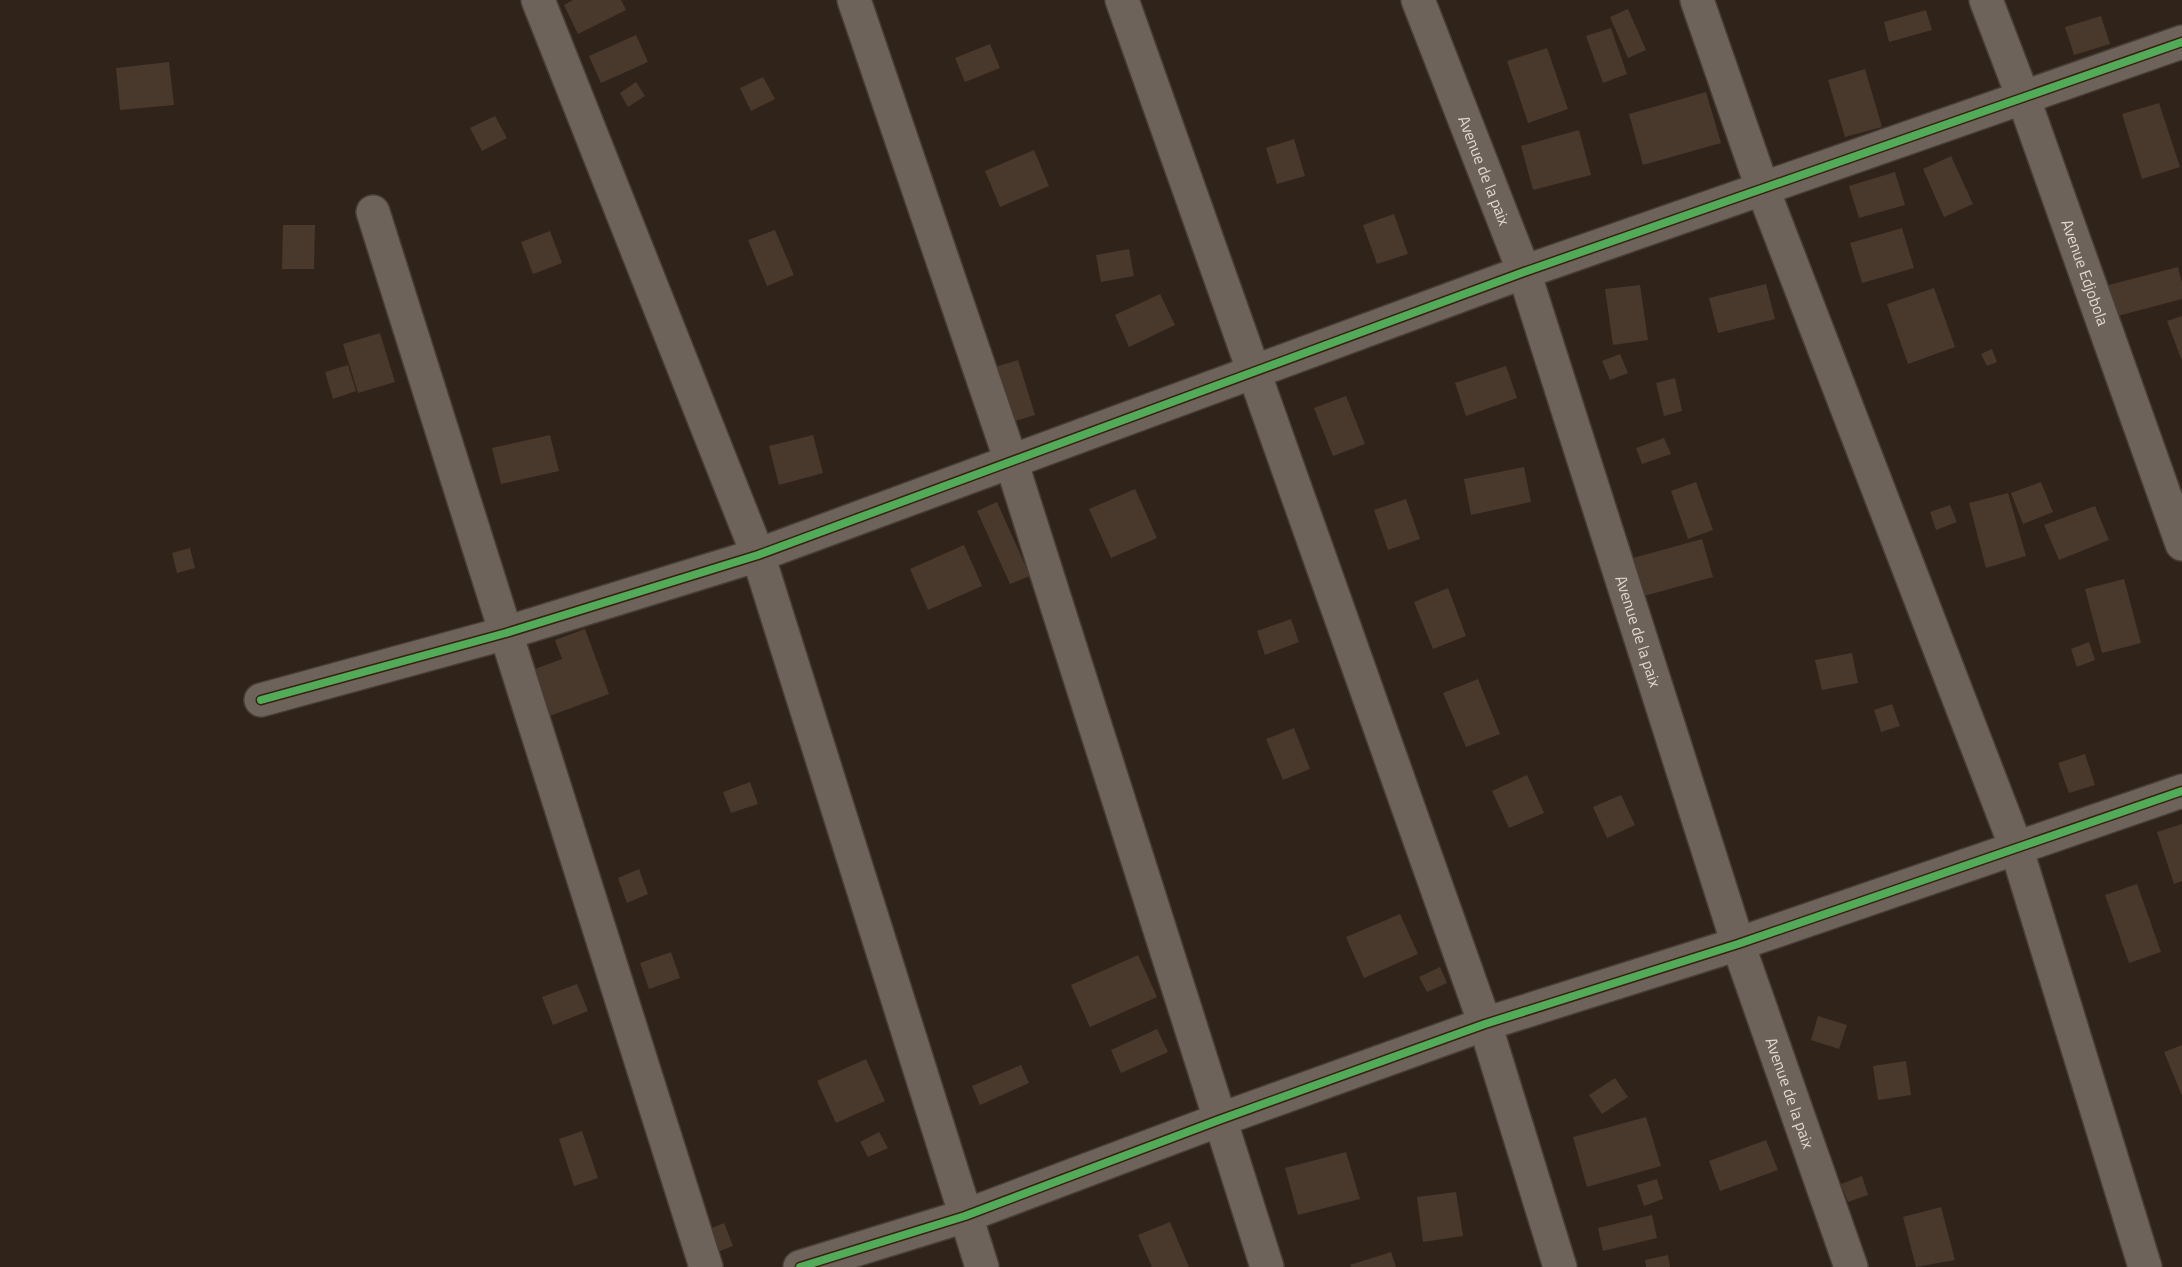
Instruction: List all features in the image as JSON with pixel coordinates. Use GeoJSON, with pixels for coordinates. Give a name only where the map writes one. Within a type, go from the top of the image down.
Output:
{"type":"FeatureCollection","features":[{"type":"Feature","properties":{"kind":"street"},"geometry":{"type":"LineString","coordinates":[[538,0],[758,555],[982,1267]]}},
{"type":"Feature","properties":{"kind":"street"},"geometry":{"type":"LineString","coordinates":[[854,0],[1011,461],[1267,1267]]}},
{"type":"Feature","properties":{"kind":"street"},"geometry":{"type":"LineString","coordinates":[[1122,0],[1485,1024],[1560,1267]]}},
{"type":"Feature","properties":{"kind":"street","name":"Avenue de la paix"},"geometry":{"type":"LineString","coordinates":[[1418,0],[1524,272],[1738,944],[1851,1267]]}},
{"type":"Feature","properties":{"kind":"street"},"geometry":{"type":"LineString","coordinates":[[1697,0],[1762,186],[2016,847],[2145,1267]]}},
{"type":"Feature","properties":{"kind":"street","name":"Avenue Edjobola"},"geometry":{"type":"LineString","coordinates":[[1986,0],[2024,97],[2182,544]]}},
{"type":"Feature","properties":{"kind":"street"},"geometry":{"type":"LineString","coordinates":[[261,700],[506,633],[758,555],[1762,186],[2182,42]]}},
{"type":"Feature","properties":{"kind":"street"},"geometry":{"type":"LineString","coordinates":[[373,212],[706,1267]]}},
{"type":"Feature","properties":{"kind":"street"},"geometry":{"type":"LineString","coordinates":[[800,1267],[965,1216],[1219,1119],[1485,1024],[1738,944],[2182,791]]}},
{"type":"Feature","properties":{"kind":"building"},"geometry":{"type":"Polygon","coordinates":[[[573,0],[621,0],[626,10],[578,34],[564,5],[573,0]]]}},
{"type":"Feature","properties":{"kind":"building"},"geometry":{"type":"Polygon","coordinates":[[[1628,9],[1646,50],[1628,58],[1610,17],[1628,9]]]}},
{"type":"Feature","properties":{"kind":"building"},"geometry":{"type":"Polygon","coordinates":[[[1926,10],[1932,30],[1889,42],[1884,22],[1926,10]]]}},
{"type":"Feature","properties":{"kind":"building"},"geometry":{"type":"Polygon","coordinates":[[[2101,16],[2110,44],[2074,55],[2065,27],[2101,16]]]}},
{"type":"Feature","properties":{"kind":"building"},"geometry":{"type":"Polygon","coordinates":[[[1611,28],[1627,74],[1603,83],[1586,36],[1611,28]]]}},
{"type":"Feature","properties":{"kind":"building"},"geometry":{"type":"Polygon","coordinates":[[[636,35],[648,62],[601,83],[589,56],[636,35]]]}},
{"type":"Feature","properties":{"kind":"building"},"geometry":{"type":"Polygon","coordinates":[[[990,44],[1000,68],[965,82],[955,58],[990,44]]]}},
{"type":"Feature","properties":{"kind":"building"},"geometry":{"type":"Polygon","coordinates":[[[1547,48],[1568,109],[1528,123],[1507,61],[1547,48]]]}},
{"type":"Feature","properties":{"kind":"building"},"geometry":{"type":"Polygon","coordinates":[[[169,62],[174,105],[120,110],[116,68],[169,62]]]}},
{"type":"Feature","properties":{"kind":"building"},"geometry":{"type":"Polygon","coordinates":[[[1865,69],[1882,127],[1845,137],[1828,80],[1865,69]]]}},
{"type":"Feature","properties":{"kind":"building"},"geometry":{"type":"Polygon","coordinates":[[[763,77],[775,99],[751,111],[740,88],[763,77]]]}},
{"type":"Feature","properties":{"kind":"building"},"geometry":{"type":"Polygon","coordinates":[[[636,82],[645,96],[628,107],[620,93],[636,82]]]}},
{"type":"Feature","properties":{"kind":"building"},"geometry":{"type":"Polygon","coordinates":[[[1706,92],[1721,143],[1643,165],[1629,114],[1706,92]]]}},
{"type":"Feature","properties":{"kind":"building"},"geometry":{"type":"Polygon","coordinates":[[[2159,103],[2180,167],[2142,179],[2122,114],[2159,103]]]}},
{"type":"Feature","properties":{"kind":"building"},"geometry":{"type":"Polygon","coordinates":[[[495,116],[507,138],[482,151],[470,128],[495,116]]]}},
{"type":"Feature","properties":{"kind":"building"},"geometry":{"type":"Polygon","coordinates":[[[1579,130],[1591,175],[1533,190],[1521,146],[1579,130]]]}},
{"type":"Feature","properties":{"kind":"building"},"geometry":{"type":"Polygon","coordinates":[[[1294,139],[1305,176],[1277,184],[1266,148],[1294,139]]]}},
{"type":"Feature","properties":{"kind":"building"},"geometry":{"type":"Polygon","coordinates":[[[1034,150],[1049,186],[1000,207],[985,171],[1034,150]]]}},
{"type":"Feature","properties":{"kind":"building"},"geometry":{"type":"Polygon","coordinates":[[[1951,156],[1973,204],[1944,217],[1923,169],[1951,156]]]}},
{"type":"Feature","properties":{"kind":"building"},"geometry":{"type":"Polygon","coordinates":[[[1895,172],[1905,205],[1859,218],[1849,186],[1895,172]]]}},
{"type":"Feature","properties":{"kind":"building"},"geometry":{"type":"Polygon","coordinates":[[[1394,214],[1408,254],[1377,264],[1363,225],[1394,214]]]}},
{"type":"Feature","properties":{"kind":"building"},"geometry":{"type":"Polygon","coordinates":[[[283,225],[315,225],[314,269],[282,269],[283,225]]]}},
{"type":"Feature","properties":{"kind":"building"},"geometry":{"type":"Polygon","coordinates":[[[1902,228],[1914,268],[1862,283],[1850,243],[1902,228]]]}},
{"type":"Feature","properties":{"kind":"building"},"geometry":{"type":"Polygon","coordinates":[[[775,230],[794,275],[767,286],[748,240],[775,230]]]}},
{"type":"Feature","properties":{"kind":"building"},"geometry":{"type":"Polygon","coordinates":[[[550,231],[562,263],[533,274],[521,242],[550,231]]]}},
{"type":"Feature","properties":{"kind":"building"},"geometry":{"type":"Polygon","coordinates":[[[1129,249],[1134,276],[1101,282],[1096,255],[1129,249]]]}},
{"type":"Feature","properties":{"kind":"building"},"geometry":{"type":"Polygon","coordinates":[[[2178,267],[2182,283],[2182,299],[2110,318],[2101,287],[2178,267]]]}},
{"type":"Feature","properties":{"kind":"building"},"geometry":{"type":"Polygon","coordinates":[[[1766,284],[1775,319],[1718,333],[1709,298],[1766,284]]]}},
{"type":"Feature","properties":{"kind":"building"},"geometry":{"type":"Polygon","coordinates":[[[1640,285],[1648,340],[1613,345],[1605,289],[1640,285]]]}},
{"type":"Feature","properties":{"kind":"building"},"geometry":{"type":"Polygon","coordinates":[[[1934,288],[1955,347],[1908,364],[1887,304],[1934,288]]]}},
{"type":"Feature","properties":{"kind":"building"},"geometry":{"type":"Polygon","coordinates":[[[1160,294],[1175,325],[1129,347],[1115,315],[1160,294]]]}},
{"type":"Feature","properties":{"kind":"building"},"geometry":{"type":"Polygon","coordinates":[[[2182,316],[2182,361],[2167,321],[2182,316]]]}},
{"type":"Feature","properties":{"kind":"building"},"geometry":{"type":"Polygon","coordinates":[[[380,333],[395,382],[358,393],[343,344],[380,333]]]}},
{"type":"Feature","properties":{"kind":"building"},"geometry":{"type":"Polygon","coordinates":[[[1992,349],[1997,362],[1987,366],[1981,354],[1992,349]]]}},
{"type":"Feature","properties":{"kind":"building"},"geometry":{"type":"Polygon","coordinates":[[[1620,354],[1628,373],[1610,380],[1602,361],[1620,354]]]}},
{"type":"Feature","properties":{"kind":"building"},"geometry":{"type":"Polygon","coordinates":[[[1018,360],[1035,415],[1009,423],[992,368],[1018,360]]]}},
{"type":"Feature","properties":{"kind":"building"},"geometry":{"type":"Polygon","coordinates":[[[348,365],[356,391],[333,399],[325,372],[348,365]]]}},
{"type":"Feature","properties":{"kind":"building"},"geometry":{"type":"Polygon","coordinates":[[[1506,366],[1517,398],[1466,416],[1455,383],[1506,366]]]}},
{"type":"Feature","properties":{"kind":"building"},"geometry":{"type":"Polygon","coordinates":[[[1675,378],[1682,411],[1664,416],[1656,383],[1675,378]]]}},
{"type":"Feature","properties":{"kind":"building"},"geometry":{"type":"Polygon","coordinates":[[[1346,396],[1365,444],[1333,456],[1314,408],[1346,396]]]}},
{"type":"Feature","properties":{"kind":"building"},"geometry":{"type":"Polygon","coordinates":[[[550,435],[559,471],[501,484],[492,448],[550,435]]]}},
{"type":"Feature","properties":{"kind":"building"},"geometry":{"type":"Polygon","coordinates":[[[813,435],[823,473],[779,485],[769,446],[813,435]]]}},
{"type":"Feature","properties":{"kind":"building"},"geometry":{"type":"Polygon","coordinates":[[[1664,438],[1671,454],[1642,464],[1636,448],[1664,438]]]}},
{"type":"Feature","properties":{"kind":"building"},"geometry":{"type":"Polygon","coordinates":[[[1524,467],[1531,502],[1471,515],[1464,479],[1524,467]]]}},
{"type":"Feature","properties":{"kind":"building"},"geometry":{"type":"Polygon","coordinates":[[[1696,482],[1713,530],[1688,539],[1671,491],[1696,482]]]}},
{"type":"Feature","properties":{"kind":"building"},"geometry":{"type":"Polygon","coordinates":[[[2041,482],[2053,512],[2023,524],[2011,493],[2041,482]]]}},
{"type":"Feature","properties":{"kind":"building"},"geometry":{"type":"Polygon","coordinates":[[[1135,489],[1157,538],[1111,558],[1089,509],[1135,489]]]}},
{"type":"Feature","properties":{"kind":"building"},"geometry":{"type":"Polygon","coordinates":[[[2008,493],[2026,556],[1986,568],[1969,503],[2008,493]]]}},
{"type":"Feature","properties":{"kind":"building"},"geometry":{"type":"Polygon","coordinates":[[[1406,499],[1420,539],[1388,550],[1374,510],[1406,499]]]}},
{"type":"Feature","properties":{"kind":"building"},"geometry":{"type":"Polygon","coordinates":[[[997,502],[1030,576],[1010,584],[977,511],[997,502]]]}},
{"type":"Feature","properties":{"kind":"building"},"geometry":{"type":"Polygon","coordinates":[[[1950,505],[1957,522],[1936,530],[1930,512],[1950,505]]]}},
{"type":"Feature","properties":{"kind":"building"},"geometry":{"type":"Polygon","coordinates":[[[2095,506],[2109,540],[2059,560],[2044,525],[2095,506]]]}},
{"type":"Feature","properties":{"kind":"building"},"geometry":{"type":"Polygon","coordinates":[[[1702,539],[1713,577],[1644,596],[1633,558],[1702,539]]]}},
{"type":"Feature","properties":{"kind":"building"},"geometry":{"type":"Polygon","coordinates":[[[964,545],[982,586],[928,610],[910,569],[964,545]]]}},
{"type":"Feature","properties":{"kind":"building"},"geometry":{"type":"Polygon","coordinates":[[[190,548],[195,568],[177,573],[172,553],[190,548]]]}},
{"type":"Feature","properties":{"kind":"building"},"geometry":{"type":"Polygon","coordinates":[[[2124,579],[2141,643],[2102,653],[2085,589],[2124,579]]]}},
{"type":"Feature","properties":{"kind":"building"},"geometry":{"type":"Polygon","coordinates":[[[1448,588],[1466,636],[1433,649],[1414,602],[1448,588]]]}},
{"type":"Feature","properties":{"kind":"building"},"geometry":{"type":"Polygon","coordinates":[[[1291,619],[1299,642],[1265,655],[1257,631],[1291,619]]]}},
{"type":"Feature","properties":{"kind":"building"},"geometry":{"type":"Polygon","coordinates":[[[585,629],[609,694],[544,718],[527,672],[562,659],[555,640],[585,629]]]}},
{"type":"Feature","properties":{"kind":"building"},"geometry":{"type":"Polygon","coordinates":[[[2089,642],[2095,660],[2077,667],[2071,649],[2089,642]]]}},
{"type":"Feature","properties":{"kind":"building"},"geometry":{"type":"Polygon","coordinates":[[[1852,653],[1858,683],[1822,690],[1815,660],[1852,653]]]}},
{"type":"Feature","properties":{"kind":"building"},"geometry":{"type":"Polygon","coordinates":[[[1478,679],[1500,734],[1466,747],[1443,693],[1478,679]]]}},
{"type":"Feature","properties":{"kind":"building"},"geometry":{"type":"Polygon","coordinates":[[[1892,704],[1900,726],[1881,732],[1874,710],[1892,704]]]}},
{"type":"Feature","properties":{"kind":"building"},"geometry":{"type":"Polygon","coordinates":[[[1294,728],[1310,769],[1283,780],[1266,739],[1294,728]]]}},
{"type":"Feature","properties":{"kind":"building"},"geometry":{"type":"Polygon","coordinates":[[[2085,754],[2095,785],[2069,793],[2058,763],[2085,754]]]}},
{"type":"Feature","properties":{"kind":"building"},"geometry":{"type":"Polygon","coordinates":[[[1527,775],[1544,813],[1509,828],[1492,791],[1527,775]]]}},
{"type":"Feature","properties":{"kind":"building"},"geometry":{"type":"Polygon","coordinates":[[[750,782],[758,804],[731,813],[723,792],[750,782]]]}},
{"type":"Feature","properties":{"kind":"building"},"geometry":{"type":"Polygon","coordinates":[[[1621,795],[1635,825],[1607,838],[1593,807],[1621,795]]]}},
{"type":"Feature","properties":{"kind":"building"},"geometry":{"type":"Polygon","coordinates":[[[2182,824],[2182,881],[2174,884],[2157,832],[2182,824]]]}},
{"type":"Feature","properties":{"kind":"building"},"geometry":{"type":"Polygon","coordinates":[[[639,869],[648,894],[627,903],[618,878],[639,869]]]}},
{"type":"Feature","properties":{"kind":"building"},"geometry":{"type":"Polygon","coordinates":[[[2137,884],[2161,952],[2129,963],[2105,895],[2137,884]]]}},
{"type":"Feature","properties":{"kind":"building"},"geometry":{"type":"Polygon","coordinates":[[[1400,914],[1418,954],[1364,978],[1346,937],[1400,914]]]}},
{"type":"Feature","properties":{"kind":"building"},"geometry":{"type":"Polygon","coordinates":[[[671,952],[680,978],[649,989],[640,963],[671,952]]]}},
{"type":"Feature","properties":{"kind":"building"},"geometry":{"type":"Polygon","coordinates":[[[1138,955],[1157,997],[1090,1027],[1071,985],[1138,955]]]}},
{"type":"Feature","properties":{"kind":"building"},"geometry":{"type":"Polygon","coordinates":[[[1440,967],[1447,983],[1427,992],[1419,977],[1440,967]]]}},
{"type":"Feature","properties":{"kind":"building"},"geometry":{"type":"Polygon","coordinates":[[[577,984],[588,1011],[553,1025],[542,997],[577,984]]]}},
{"type":"Feature","properties":{"kind":"building"},"geometry":{"type":"Polygon","coordinates":[[[1818,1016],[1847,1025],[1839,1049],[1811,1040],[1818,1016]]]}},
{"type":"Feature","properties":{"kind":"building"},"geometry":{"type":"Polygon","coordinates":[[[1157,1029],[1168,1052],[1121,1073],[1111,1050],[1157,1029]]]}},
{"type":"Feature","properties":{"kind":"building"},"geometry":{"type":"Polygon","coordinates":[[[2182,1045],[2182,1096],[2164,1052],[2182,1045]]]}},
{"type":"Feature","properties":{"kind":"building"},"geometry":{"type":"Polygon","coordinates":[[[866,1059],[885,1101],[836,1123],[817,1081],[866,1059]]]}},
{"type":"Feature","properties":{"kind":"building"},"geometry":{"type":"Polygon","coordinates":[[[1906,1061],[1911,1095],[1878,1100],[1873,1066],[1906,1061]]]}},
{"type":"Feature","properties":{"kind":"building"},"geometry":{"type":"Polygon","coordinates":[[[1021,1065],[1029,1083],[980,1105],[972,1086],[1021,1065]]]}},
{"type":"Feature","properties":{"kind":"building"},"geometry":{"type":"Polygon","coordinates":[[[1615,1078],[1628,1097],[1602,1114],[1589,1095],[1615,1078]]]}},
{"type":"Feature","properties":{"kind":"building"},"geometry":{"type":"Polygon","coordinates":[[[1646,1117],[1661,1166],[1587,1187],[1573,1137],[1646,1117]]]}},
{"type":"Feature","properties":{"kind":"building"},"geometry":{"type":"Polygon","coordinates":[[[582,1131],[598,1178],[574,1186],[559,1139],[582,1131]]]}},
{"type":"Feature","properties":{"kind":"building"},"geometry":{"type":"Polygon","coordinates":[[[879,1132],[888,1148],[868,1157],[860,1142],[879,1132]]]}},
{"type":"Feature","properties":{"kind":"building"},"geometry":{"type":"Polygon","coordinates":[[[1766,1140],[1778,1170],[1720,1191],[1709,1161],[1766,1140]]]}},
{"type":"Feature","properties":{"kind":"building"},"geometry":{"type":"Polygon","coordinates":[[[1346,1152],[1360,1199],[1298,1215],[1285,1168],[1346,1152]]]}},
{"type":"Feature","properties":{"kind":"building"},"geometry":{"type":"Polygon","coordinates":[[[1862,1176],[1868,1195],[1848,1202],[1841,1184],[1862,1176]]]}},
{"type":"Feature","properties":{"kind":"building"},"geometry":{"type":"Polygon","coordinates":[[[1657,1179],[1663,1199],[1644,1206],[1637,1185],[1657,1179]]]}},
{"type":"Feature","properties":{"kind":"building"},"geometry":{"type":"Polygon","coordinates":[[[1456,1192],[1463,1236],[1423,1242],[1417,1197],[1456,1192]]]}},
{"type":"Feature","properties":{"kind":"building"},"geometry":{"type":"Polygon","coordinates":[[[1941,1207],[1955,1260],[1916,1267],[1903,1217],[1941,1207]]]}},
{"type":"Feature","properties":{"kind":"building"},"geometry":{"type":"Polygon","coordinates":[[[1652,1215],[1657,1238],[1603,1251],[1598,1228],[1652,1215]]]}},
{"type":"Feature","properties":{"kind":"building"},"geometry":{"type":"Polygon","coordinates":[[[1170,1222],[1189,1267],[1152,1267],[1138,1235],[1170,1222]]]}},
{"type":"Feature","properties":{"kind":"building"},"geometry":{"type":"Polygon","coordinates":[[[724,1223],[733,1246],[710,1255],[700,1233],[724,1223]]]}},
{"type":"Feature","properties":{"kind":"building"},"geometry":{"type":"Polygon","coordinates":[[[1391,1252],[1396,1267],[1351,1267],[1350,1265],[1391,1252]]]}},
{"type":"Feature","properties":{"kind":"building"},"geometry":{"type":"Polygon","coordinates":[[[1668,1255],[1670,1267],[1646,1267],[1645,1260],[1668,1255]]]}},
{"type":"Feature","properties":{"kind":"cycle path"},"geometry":{"type":"LineString","coordinates":[[261,700],[506,633],[758,555],[1524,272],[2182,42]]}},
{"type":"Feature","properties":{"kind":"cycle path"},"geometry":{"type":"LineString","coordinates":[[800,1267],[965,1216],[1219,1120],[1485,1024],[1738,944],[2182,791]]}}]}
